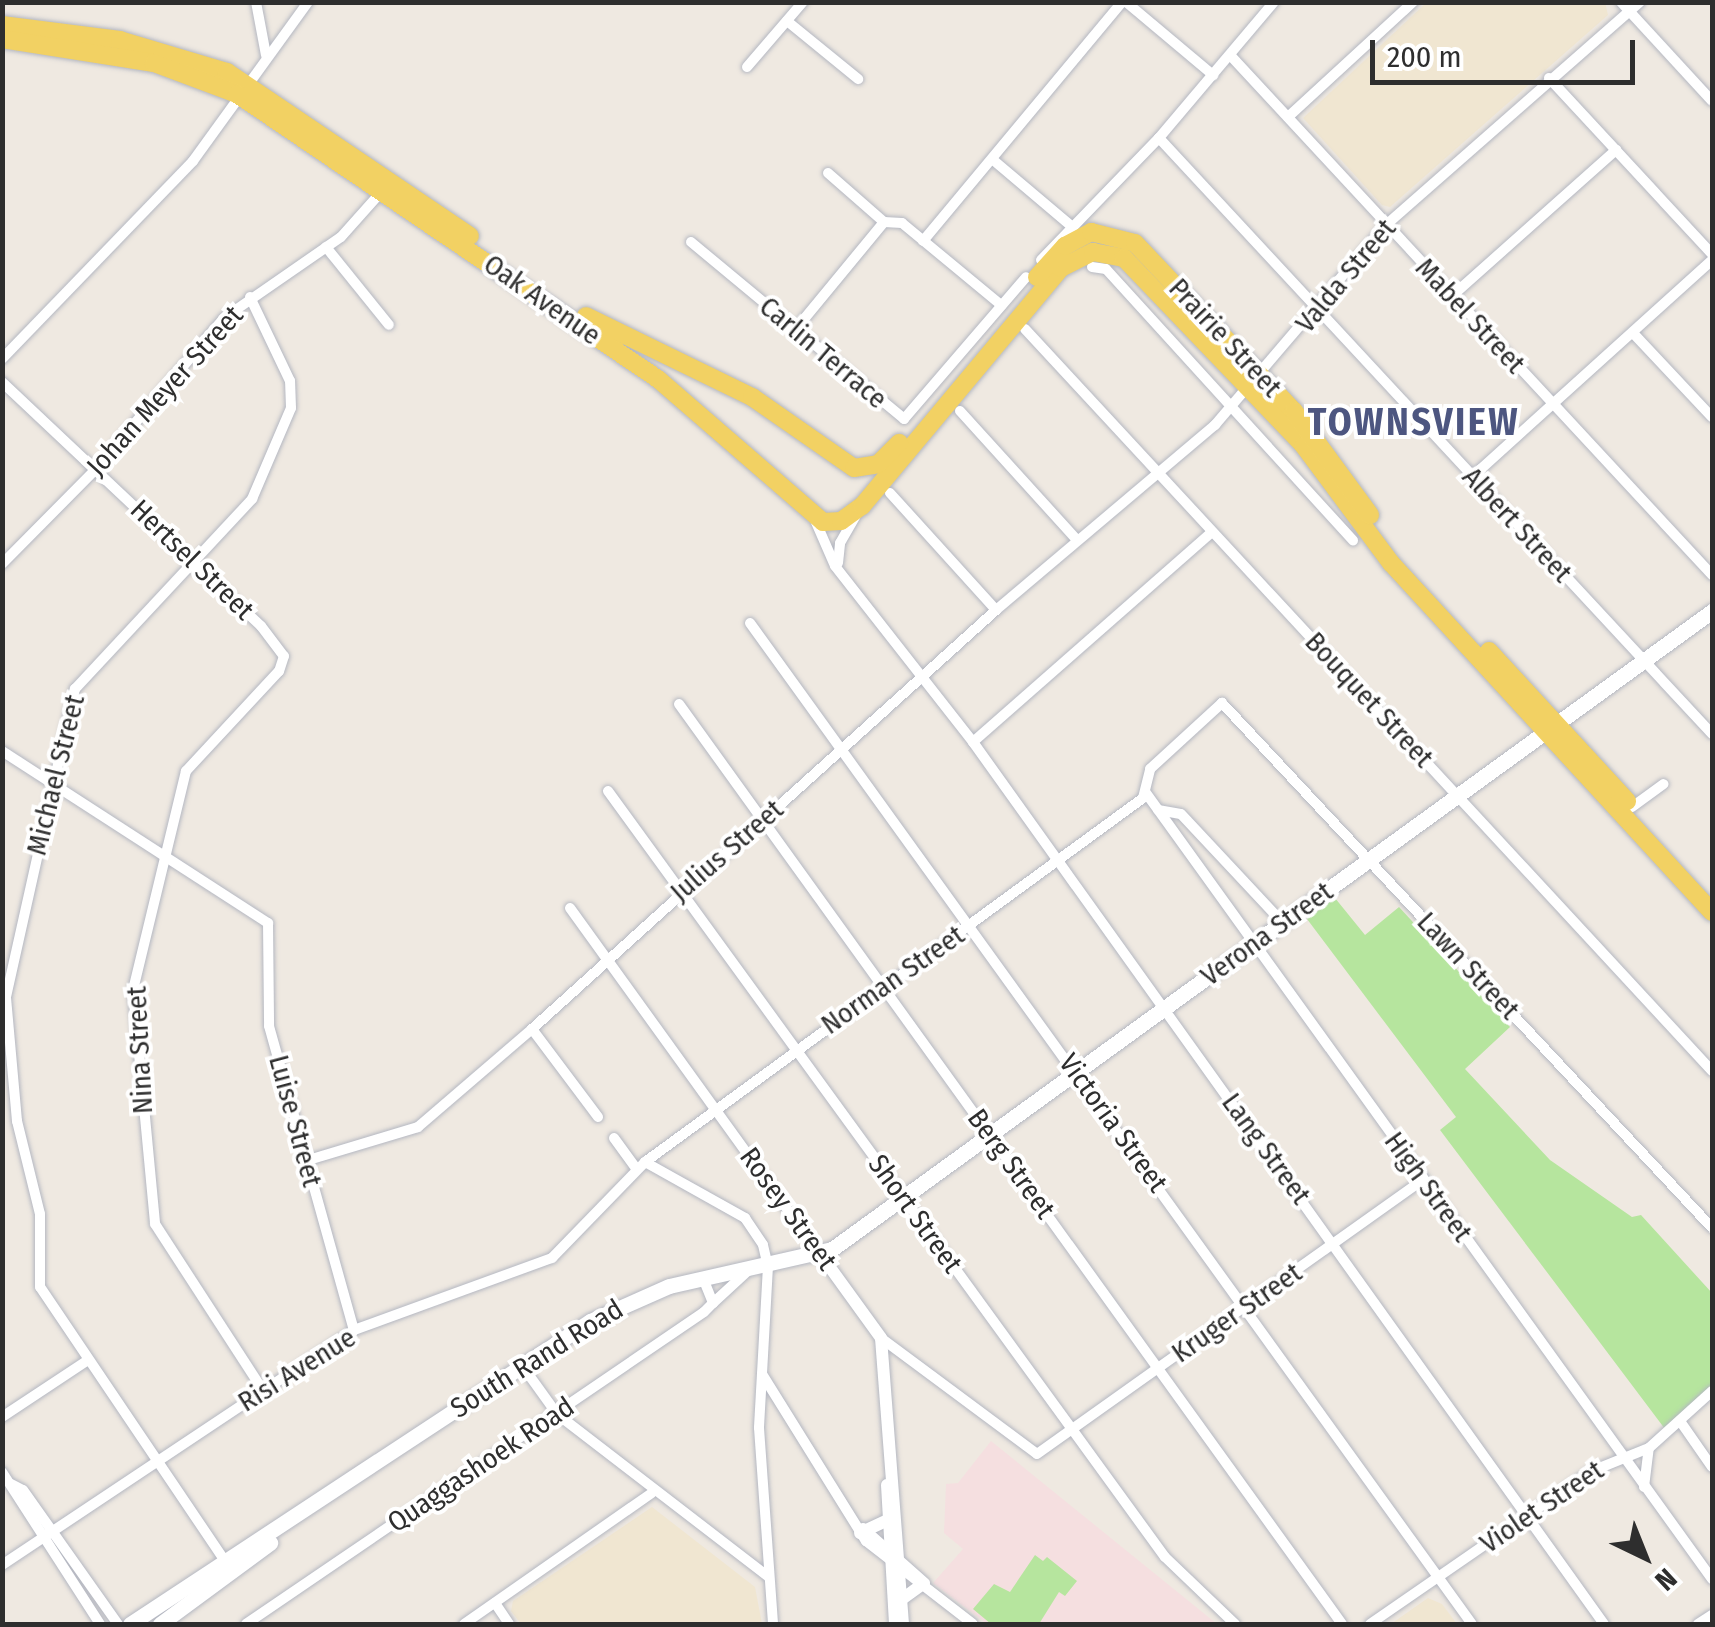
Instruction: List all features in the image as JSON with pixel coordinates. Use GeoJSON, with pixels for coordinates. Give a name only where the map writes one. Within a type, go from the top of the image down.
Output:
{"type":"FeatureCollection","features":[{"type":"Feature","properties":{"kind":"main road"},"geometry":{"type":"LineString","coordinates":[[2,25],[154,48],[242,88]]}},
{"type":"Feature","properties":{"kind":"main road"},"geometry":{"type":"LineString","coordinates":[[2,39],[154,63],[242,88]]}},
{"type":"Feature","properties":{"kind":"main road","name":"Oak Avenue"},"geometry":{"type":"LineString","coordinates":[[242,88],[382,192],[670,388],[823,521]]}},
{"type":"Feature","properties":{"kind":"main road","name":"Oak Avenue"},"geometry":{"type":"LineString","coordinates":[[242,88],[588,317],[752,397],[817,443]]}},
{"type":"Feature","properties":{"kind":"main road","name":"Prairie Street"},"geometry":{"type":"LineString","coordinates":[[817,443],[854,468],[886,458],[1065,246],[1091,232],[1135,243],[1256,382],[1391,564],[1632,807],[1712,900]]}},
{"type":"Feature","properties":{"kind":"main road","name":"Prairie Street"},"geometry":{"type":"LineString","coordinates":[[823,521],[865,502],[1043,288],[1084,254],[1112,254],[1132,263],[1256,382]]}},
{"type":"Feature","properties":{"kind":"main road"},"geometry":{"type":"LineString","coordinates":[[817,443],[865,502]]}},
{"type":"Feature","properties":{"kind":"main road","name":"Verona Street"},"geometry":{"type":"LineString","coordinates":[[821,1255],[1712,611]]}},
{"type":"Feature","properties":{"kind":"main road","name":"Prairie Street"},"geometry":{"type":"LineString","coordinates":[[1552,727],[1712,912]]}},
{"type":"Feature","properties":{"kind":"main road","name":"South Rand Road"},"geometry":{"type":"LineString","coordinates":[[160,1624],[331,1493],[521,1364],[626,1303],[703,1278],[821,1255]]}},
{"type":"Feature","properties":{"kind":"main road","name":"South Rand Road"},"geometry":{"type":"LineString","coordinates":[[130,1624],[230,1567]]}},
{"type":"Feature","properties":{"kind":"street"},"geometry":{"type":"LineString","coordinates":[[256,2],[266,55]]}},
{"type":"Feature","properties":{"kind":"street"},"geometry":{"type":"LineString","coordinates":[[2,360],[194,160],[242,88],[308,2]]}},
{"type":"Feature","properties":{"kind":"street"},"geometry":{"type":"LineString","coordinates":[[747,68],[803,2]]}},
{"type":"Feature","properties":{"kind":"street"},"geometry":{"type":"LineString","coordinates":[[924,240],[1124,2],[1214,74]]}},
{"type":"Feature","properties":{"kind":"street"},"geometry":{"type":"LineString","coordinates":[[1041,260],[1070,225],[1159,138],[1274,2]]}},
{"type":"Feature","properties":{"kind":"street"},"geometry":{"type":"LineString","coordinates":[[1288,117],[1413,2]]}},
{"type":"Feature","properties":{"kind":"street","name":"Valda Street"},"geometry":{"type":"LineString","coordinates":[[924,675],[1233,408],[1386,225],[1625,6],[1640,2]]}},
{"type":"Feature","properties":{"kind":"street"},"geometry":{"type":"LineString","coordinates":[[1625,6],[1712,101]]}},
{"type":"Feature","properties":{"kind":"street"},"geometry":{"type":"LineString","coordinates":[[787,21],[858,78]]}},
{"type":"Feature","properties":{"kind":"street"},"geometry":{"type":"LineString","coordinates":[[262,30],[282,34]]}},
{"type":"Feature","properties":{"kind":"street","name":"Mabel Street"},"geometry":{"type":"LineString","coordinates":[[1230,55],[1712,575]]}},
{"type":"Feature","properties":{"kind":"street"},"geometry":{"type":"LineString","coordinates":[[1700,87],[1712,76]]}},
{"type":"Feature","properties":{"kind":"street"},"geometry":{"type":"LineString","coordinates":[[1472,477],[1712,257],[1549,78]]}},
{"type":"Feature","properties":{"kind":"street","name":"Albert Street"},"geometry":{"type":"LineString","coordinates":[[1159,138],[1712,734]]}},
{"type":"Feature","properties":{"kind":"street"},"geometry":{"type":"LineString","coordinates":[[1452,296],[1616,150]]}},
{"type":"Feature","properties":{"kind":"street"},"geometry":{"type":"LineString","coordinates":[[992,159],[1070,225]]}},
{"type":"Feature","properties":{"kind":"street"},"geometry":{"type":"LineString","coordinates":[[828,173],[884,222],[899,221],[1001,305]]}},
{"type":"Feature","properties":{"kind":"street","name":"Johan Meyer Street"},"geometry":{"type":"LineString","coordinates":[[2,564],[96,470],[188,357],[250,298],[326,247],[382,192]]}},
{"type":"Feature","properties":{"kind":"street"},"geometry":{"type":"LineString","coordinates":[[795,330],[884,222]]}},
{"type":"Feature","properties":{"kind":"street","name":"Carlin Terrace"},"geometry":{"type":"LineString","coordinates":[[691,242],[904,419],[1026,276]]}},
{"type":"Feature","properties":{"kind":"street"},"geometry":{"type":"LineString","coordinates":[[326,247],[388,324]]}},
{"type":"Feature","properties":{"kind":"street"},"geometry":{"type":"LineString","coordinates":[[1092,267],[1106,270],[1353,540]]}},
{"type":"Feature","properties":{"kind":"street","name":"Michael Street"},"geometry":{"type":"LineString","coordinates":[[230,1567],[88,1360],[37,1277],[40,1214],[17,1121],[6,997],[79,682],[252,499],[292,403],[287,374],[250,298]]}},
{"type":"Feature","properties":{"kind":"street","name":"Bouquet Street"},"geometry":{"type":"LineString","coordinates":[[1025,329],[1712,1071]]}},
{"type":"Feature","properties":{"kind":"street"},"geometry":{"type":"LineString","coordinates":[[1633,333],[1712,416]]}},
{"type":"Feature","properties":{"kind":"street","name":"Hertsel Street"},"geometry":{"type":"LineString","coordinates":[[2,382],[276,642],[284,663]]}},
{"type":"Feature","properties":{"kind":"street"},"geometry":{"type":"LineString","coordinates":[[960,411],[1078,540]]}},
{"type":"Feature","properties":{"kind":"street"},"geometry":{"type":"LineString","coordinates":[[890,493],[996,610]]}},
{"type":"Feature","properties":{"kind":"street"},"geometry":{"type":"LineString","coordinates":[[840,572],[840,543],[865,502]]}},
{"type":"Feature","properties":{"kind":"street","name":"Lang Street"},"geometry":{"type":"LineString","coordinates":[[823,521],[840,572],[924,675],[1529,1514],[1604,1624]]}},
{"type":"Feature","properties":{"kind":"street"},"geometry":{"type":"LineString","coordinates":[[972,742],[1212,532]]}},
{"type":"Feature","properties":{"kind":"street","name":"Victoria Street"},"geometry":{"type":"LineString","coordinates":[[750,623],[1472,1624]]}},
{"type":"Feature","properties":{"kind":"street","name":"Nina Street"},"geometry":{"type":"LineString","coordinates":[[262,1389],[162,1242],[152,1207],[133,990],[188,767],[284,663]]}},
{"type":"Feature","properties":{"kind":"street","name":"Julius Street"},"geometry":{"type":"LineString","coordinates":[[305,1161],[418,1127],[609,962],[924,675]]}},
{"type":"Feature","properties":{"kind":"street","name":"Lawn Street"},"geometry":{"type":"LineString","coordinates":[[1144,795],[1150,769],[1224,703],[1712,1228]]}},
{"type":"Feature","properties":{"kind":"street","name":"Berg Street"},"geometry":{"type":"LineString","coordinates":[[679,704],[1342,1624]]}},
{"type":"Feature","properties":{"kind":"street"},"geometry":{"type":"LineString","coordinates":[[2,750],[164,855]]}},
{"type":"Feature","properties":{"kind":"street"},"geometry":{"type":"LineString","coordinates":[[1632,807],[1664,784]]}},
{"type":"Feature","properties":{"kind":"street","name":"Short Street"},"geometry":{"type":"LineString","coordinates":[[608,791],[1183,1580],[1235,1624]]}},
{"type":"Feature","properties":{"kind":"street","name":"High Street"},"geometry":{"type":"LineString","coordinates":[[1144,795],[1620,1458],[1712,1579]]}},
{"type":"Feature","properties":{"kind":"street","name":"Norman Street"},"geometry":{"type":"LineString","coordinates":[[641,1166],[1144,795]]}},
{"type":"Feature","properties":{"kind":"street"},"geometry":{"type":"LineString","coordinates":[[1158,810],[1181,814],[1282,922]]}},
{"type":"Feature","properties":{"kind":"street","name":"Luise Street"},"geometry":{"type":"LineString","coordinates":[[164,855],[256,913],[271,930],[269,1026],[354,1330]]}},
{"type":"Feature","properties":{"kind":"street","name":"Rosey Street"},"geometry":{"type":"LineString","coordinates":[[570,908],[881,1338],[1026,1450],[1037,1454],[1052,1446]]}},
{"type":"Feature","properties":{"kind":"street"},"geometry":{"type":"LineString","coordinates":[[532,1029],[598,1117]]}},
{"type":"Feature","properties":{"kind":"street"},"geometry":{"type":"LineString","coordinates":[[614,1138],[641,1166],[745,1218],[758,1232],[768,1266],[759,1413],[773,1624]]}},
{"type":"Feature","properties":{"kind":"street","name":"Risi Avenue"},"geometry":{"type":"LineString","coordinates":[[2,1566],[354,1330],[552,1258],[641,1166]]}},
{"type":"Feature","properties":{"kind":"street","name":"Kruger Street"},"geometry":{"type":"LineString","coordinates":[[1052,1446],[1423,1180]]}},
{"type":"Feature","properties":{"kind":"street","name":"Quaggashoek Road"},"geometry":{"type":"LineString","coordinates":[[246,1624],[733,1291],[751,1268]]}},
{"type":"Feature","properties":{"kind":"street"},"geometry":{"type":"LineString","coordinates":[[703,1278],[713,1303]]}},
{"type":"Feature","properties":{"kind":"street"},"geometry":{"type":"LineString","coordinates":[[881,1338],[898,1602],[903,1624]]}},
{"type":"Feature","properties":{"kind":"street"},"geometry":{"type":"LineString","coordinates":[[2,1417],[88,1360]]}},
{"type":"Feature","properties":{"kind":"street"},"geometry":{"type":"LineString","coordinates":[[521,1364],[556,1414],[652,1493],[769,1577]]}},
{"type":"Feature","properties":{"kind":"street"},"geometry":{"type":"LineString","coordinates":[[760,1372],[862,1531],[926,1589],[973,1624]]}},
{"type":"Feature","properties":{"kind":"street","name":"Violet Street"},"geometry":{"type":"LineString","coordinates":[[1370,1624],[1529,1514],[1620,1458],[1649,1448],[1712,1392]]}},
{"type":"Feature","properties":{"kind":"street"},"geometry":{"type":"LineString","coordinates":[[759,1413],[784,1412]]}},
{"type":"Feature","properties":{"kind":"street"},"geometry":{"type":"LineString","coordinates":[[1680,1421],[1712,1467]]}},
{"type":"Feature","properties":{"kind":"street"},"geometry":{"type":"LineString","coordinates":[[1644,1488],[1649,1448]]}},
{"type":"Feature","properties":{"kind":"street"},"geometry":{"type":"LineString","coordinates":[[2,1472],[6,1487],[100,1624]]}},
{"type":"Feature","properties":{"kind":"street"},"geometry":{"type":"LineString","coordinates":[[890,1478],[886,1521],[895,1562]]}},
{"type":"Feature","properties":{"kind":"street"},"geometry":{"type":"LineString","coordinates":[[6,1487],[23,1490],[118,1624]]}},
{"type":"Feature","properties":{"kind":"street"},"geometry":{"type":"LineString","coordinates":[[464,1624],[652,1493]]}},
{"type":"Feature","properties":{"kind":"street"},"geometry":{"type":"LineString","coordinates":[[862,1531],[886,1521]]}},
{"type":"Feature","properties":{"kind":"street"},"geometry":{"type":"LineString","coordinates":[[898,1602],[926,1589]]}},
{"type":"Feature","properties":{"kind":"street"},"geometry":{"type":"LineString","coordinates":[[895,1624],[898,1602]]}},
{"type":"Feature","properties":{"kind":"street"},"geometry":{"type":"LineString","coordinates":[[495,1604],[510,1624]]}},
{"type":"Feature","properties":{"kind":"street"},"geometry":{"type":"LineString","coordinates":[[1698,1624],[1712,1615]]}},
{"type":"Feature","properties":{"kind":"shaded area"},"geometry":{"type":"Polygon","coordinates":[[[1605,2],[1608,15],[1390,207],[1382,205],[1303,118],[1426,3],[1605,2]]]}},
{"type":"Feature","properties":{"kind":"shaded area"},"geometry":{"type":"Polygon","coordinates":[[[991,1441],[1217,1624],[987,1624],[933,1583],[963,1549],[944,1533],[946,1484],[958,1483],[991,1441]]]}},
{"type":"Feature","properties":{"kind":"shaded area"},"geometry":{"type":"Polygon","coordinates":[[[652,1507],[755,1587],[762,1624],[521,1624],[511,1611],[513,1601],[652,1507]]]}},
{"type":"Feature","properties":{"kind":"shaded area"},"geometry":{"type":"Polygon","coordinates":[[[1428,1598],[1442,1604],[1457,1624],[1391,1624],[1428,1598]]]}},
{"type":"Feature","properties":{"kind":"green space"},"geometry":{"type":"Polygon","coordinates":[[[1335,898],[1365,935],[1399,907],[1510,1027],[1465,1069],[1550,1160],[1632,1217],[1641,1215],[1712,1293],[1712,1385],[1665,1429],[1440,1130],[1456,1117],[1307,919],[1335,898]]]}},
{"type":"Feature","properties":{"kind":"green space"},"geometry":{"type":"Polygon","coordinates":[[[1035,1555],[1043,1561],[1047,1557],[1077,1581],[1065,1596],[1059,1592],[1039,1624],[991,1624],[973,1609],[994,1584],[1010,1592],[1035,1555]]]}},
{"type":"Feature","properties":{"kind":"district","name":"TOWNSVIEW"},"geometry":{"type":"Point","coordinates":[1414,423]}}]}
